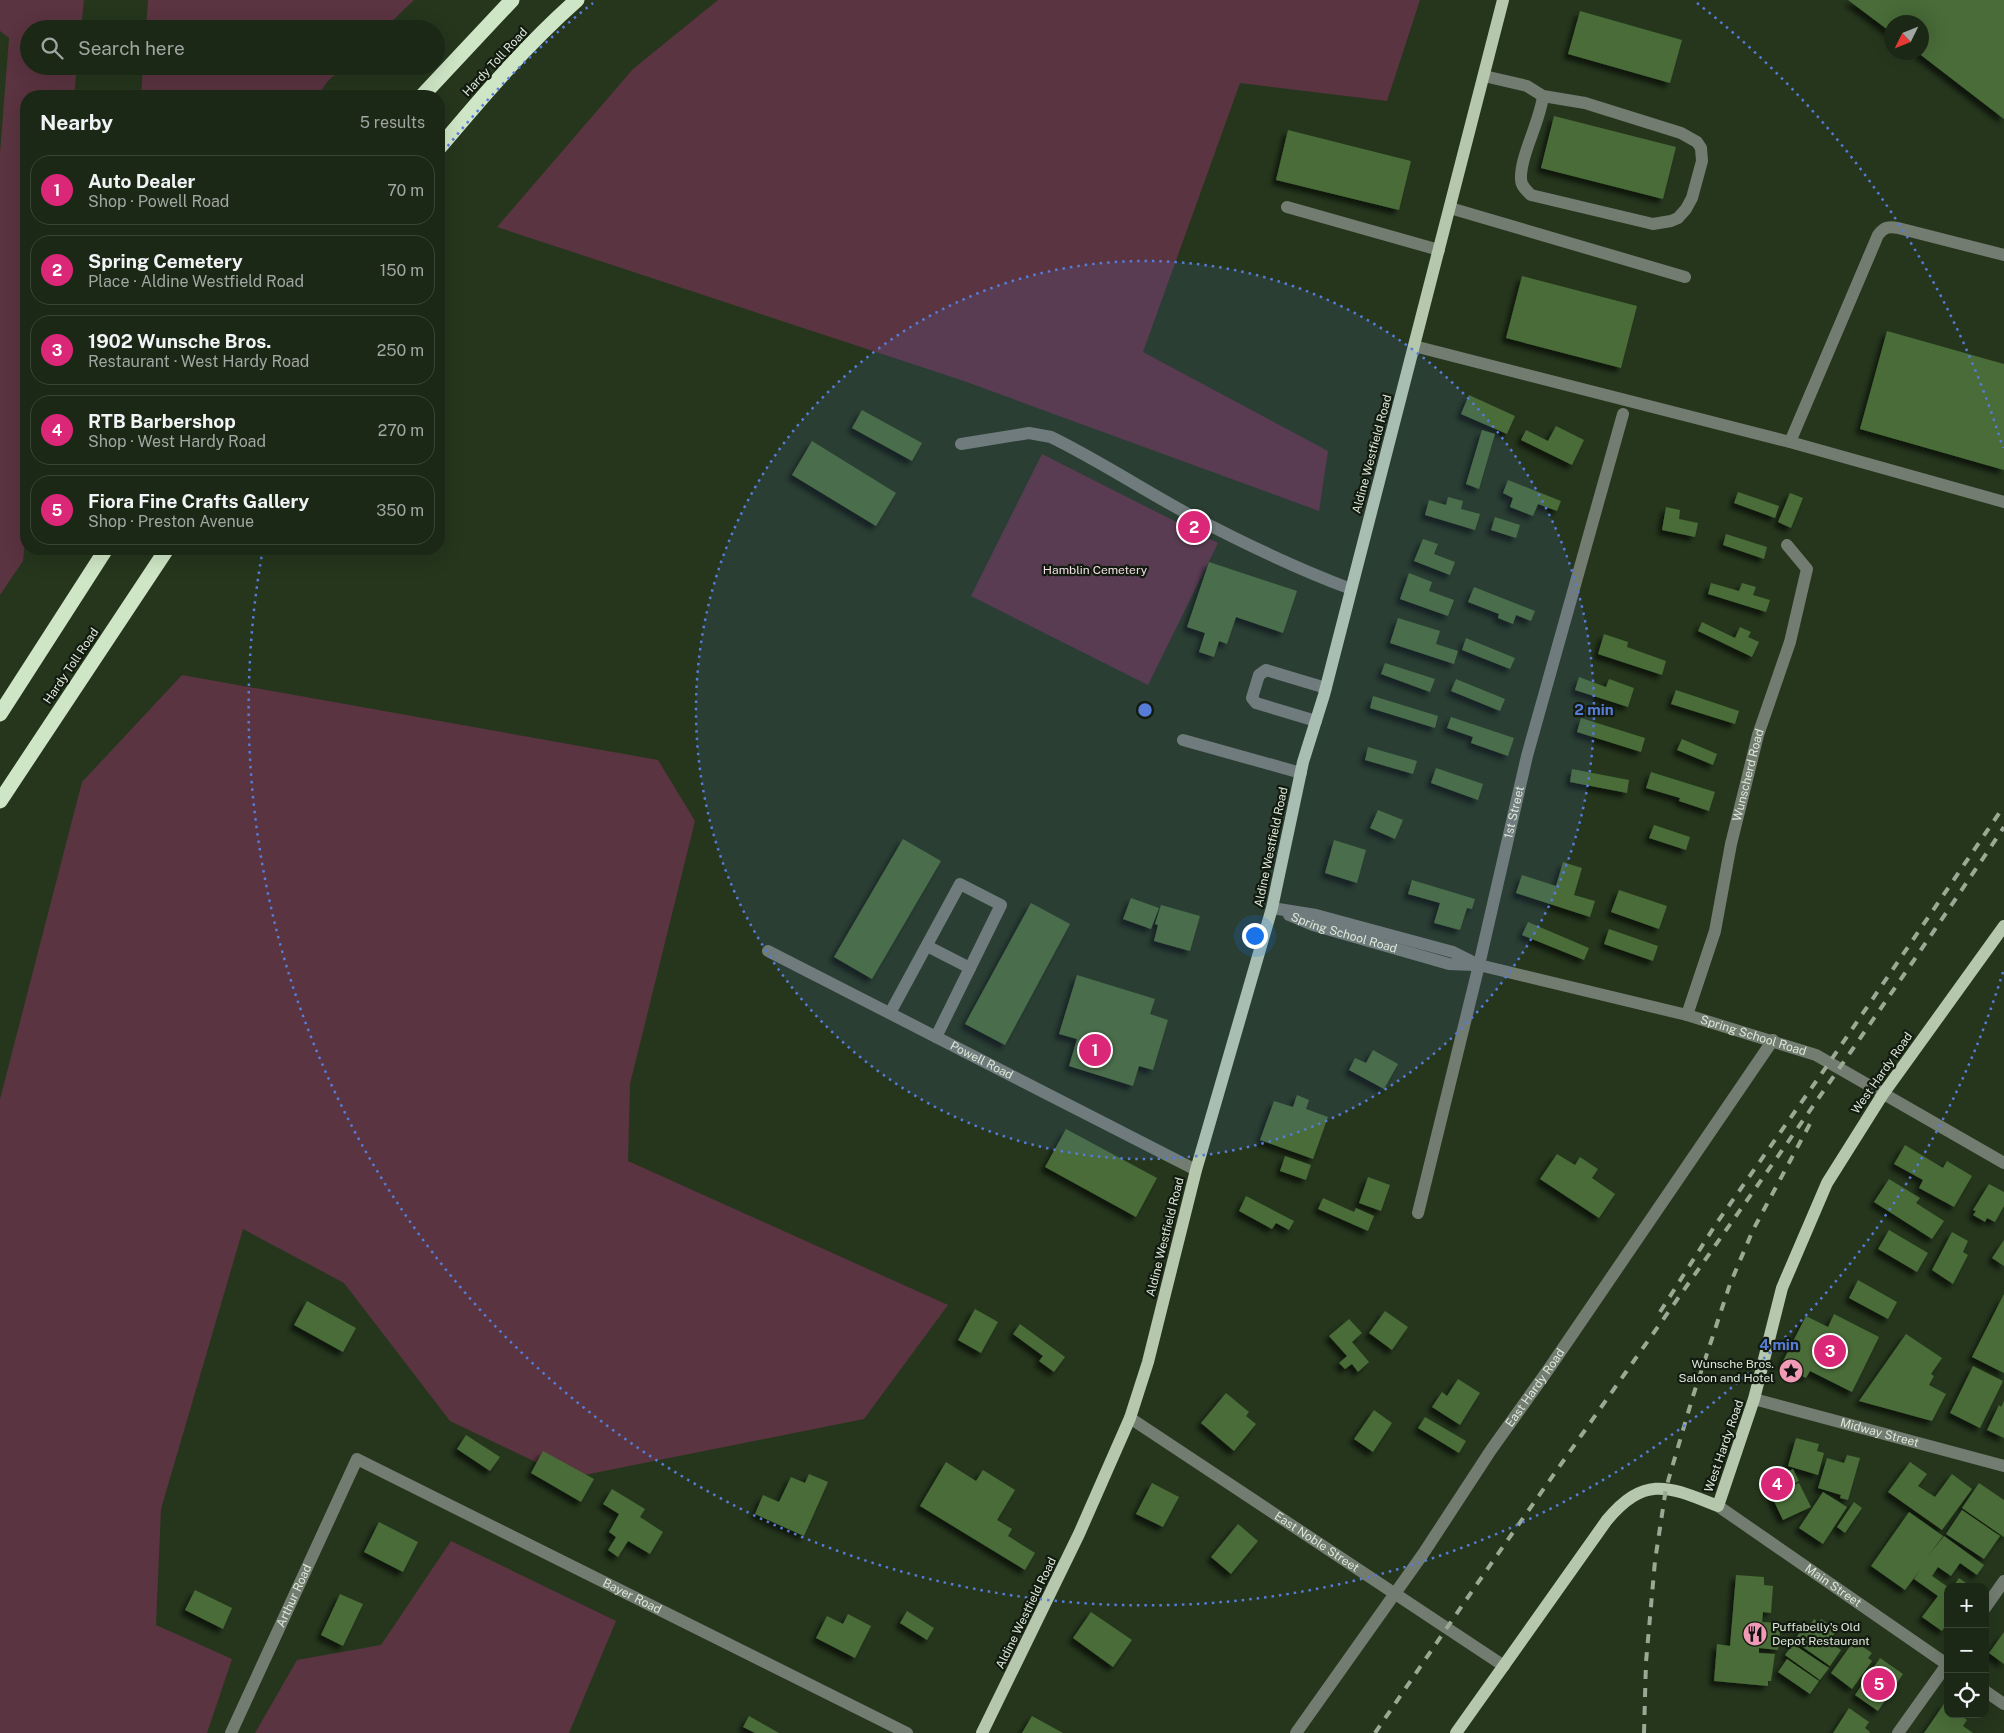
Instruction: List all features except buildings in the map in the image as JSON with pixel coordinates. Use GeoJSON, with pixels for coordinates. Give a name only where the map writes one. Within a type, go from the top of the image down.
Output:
{"type":"FeatureCollection","features":[{"type":"Feature","properties":{"kind":"highway"},"geometry":{"type":"LineString","coordinates":[[445,71],[512,0]]}},
{"type":"Feature","properties":{"kind":"highway","name":"Hardy Toll Road"},"geometry":{"type":"LineString","coordinates":[[445,141],[483,96],[576,0]]}},
{"type":"Feature","properties":{"kind":"highway"},"geometry":{"type":"LineString","coordinates":[[428,90],[442,75]]}},
{"type":"Feature","properties":{"kind":"highway"},"geometry":{"type":"LineString","coordinates":[[0,714],[102,555]]}},
{"type":"Feature","properties":{"kind":"highway","name":"Hardy Toll Road"},"geometry":{"type":"LineString","coordinates":[[0,801],[163,555]]}},
{"type":"Feature","properties":{"kind":"main road","name":"Aldine Westfield Road"},"geometry":{"type":"LineString","coordinates":[[982,1733],[1080,1534],[1130,1418],[1148,1362],[1196,1170],[1272,908],[1301,773],[1352,589],[1503,0]]}},
{"type":"Feature","properties":{"kind":"main road","name":"West Hardy Road"},"geometry":{"type":"LineString","coordinates":[[1456,1733],[1607,1520],[1630,1497],[1642,1491],[1666,1488],[1718,1506],[1754,1399],[1782,1288],[1827,1183],[1883,1094],[2004,926]]}},
{"type":"Feature","properties":{"kind":"street"},"geometry":{"type":"LineString","coordinates":[[1484,76],[1527,86],[1543,96],[1572,99],[1681,132],[1697,142],[1701,148],[1702,160],[1692,198],[1686,209],[1678,218],[1653,224],[1531,195],[1523,187],[1521,180],[1523,166],[1542,108],[1543,96]]}},
{"type":"Feature","properties":{"kind":"street"},"geometry":{"type":"LineString","coordinates":[[1287,207],[1439,250]]}},
{"type":"Feature","properties":{"kind":"street"},"geometry":{"type":"LineString","coordinates":[[1450,208],[1685,277]]}},
{"type":"Feature","properties":{"kind":"street"},"geometry":{"type":"LineString","coordinates":[[1790,442],[1875,242],[1883,228],[1891,226],[2004,255]]}},
{"type":"Feature","properties":{"kind":"street"},"geometry":{"type":"LineString","coordinates":[[1414,346],[1790,442],[2004,502]]}},
{"type":"Feature","properties":{"kind":"street","name":"1st Street"},"geometry":{"type":"LineString","coordinates":[[1418,1213],[1479,965],[1527,756],[1623,414]]}},
{"type":"Feature","properties":{"kind":"street"},"geometry":{"type":"LineString","coordinates":[[961,444],[1029,433],[1051,437],[1188,514],[1262,552],[1303,571],[1352,589]]}},
{"type":"Feature","properties":{"kind":"street","name":"Wunscherd Road"},"geometry":{"type":"LineString","coordinates":[[1687,1015],[1715,931],[1731,844],[1758,735],[1790,642],[1807,569],[1787,545]]}},
{"type":"Feature","properties":{"kind":"street"},"geometry":{"type":"LineString","coordinates":[[1316,721],[1256,703],[1252,698],[1258,675],[1266,670],[1326,688]]}},
{"type":"Feature","properties":{"kind":"street"},"geometry":{"type":"LineString","coordinates":[[1183,740],[1301,773]]}},
{"type":"Feature","properties":{"kind":"street"},"geometry":{"type":"LineString","coordinates":[[890,1013],[960,884],[1001,905],[936,1037]]}},
{"type":"Feature","properties":{"kind":"street","name":"Spring School Road"},"geometry":{"type":"LineString","coordinates":[[1272,908],[1313,925],[1449,964],[1479,965],[1687,1015],[1773,1040],[1816,1055],[2004,1163]]}},
{"type":"Feature","properties":{"kind":"street"},"geometry":{"type":"LineString","coordinates":[[927,946],[970,968]]}},
{"type":"Feature","properties":{"kind":"street","name":"Powell Road"},"geometry":{"type":"LineString","coordinates":[[768,950],[1196,1170]]}},
{"type":"Feature","properties":{"kind":"street","name":"East Hardy Road"},"geometry":{"type":"LineString","coordinates":[[1296,1733],[1423,1554],[1490,1450],[1548,1370],[1773,1040]]}},
{"type":"Feature","properties":{"kind":"street","name":"Midway Street"},"geometry":{"type":"LineString","coordinates":[[1754,1399],[2004,1466]]}},
{"type":"Feature","properties":{"kind":"street","name":"East Noble Street"},"geometry":{"type":"LineString","coordinates":[[1130,1418],[1504,1666]]}},
{"type":"Feature","properties":{"kind":"street","name":"Arthur Road"},"geometry":{"type":"LineString","coordinates":[[230,1733],[358,1459]]}},
{"type":"Feature","properties":{"kind":"street","name":"Bayer Road"},"geometry":{"type":"LineString","coordinates":[[358,1459],[907,1733]]}},
{"type":"Feature","properties":{"kind":"street","name":"Main Street"},"geometry":{"type":"LineString","coordinates":[[1718,1506],[1944,1662]]}},
{"type":"Feature","properties":{"kind":"street"},"geometry":{"type":"LineString","coordinates":[[1989,1602],[2004,1581]]}},
{"type":"Feature","properties":{"kind":"street"},"geometry":{"type":"LineString","coordinates":[[1898,1733],[1944,1668]]}},
{"type":"Feature","properties":{"kind":"street"},"geometry":{"type":"LineString","coordinates":[[1989,1694],[2004,1704]]}},
{"type":"Feature","properties":{"kind":"green space"},"geometry":{"type":"Polygon","coordinates":[[[0,0],[84,0],[82,20],[20,20],[20,75],[76,75],[75,90],[20,90],[20,555],[24,555],[23,561],[0,595],[0,153],[9,38],[0,31],[0,0]]]}},
{"type":"Feature","properties":{"kind":"green space"},"geometry":{"type":"Polygon","coordinates":[[[148,0],[414,0],[393,20],[147,20],[148,0]]]}},
{"type":"Feature","properties":{"kind":"green space"},"geometry":{"type":"Polygon","coordinates":[[[718,0],[1420,0],[1387,101],[1240,83],[1143,352],[1328,451],[1319,511],[961,380],[497,227],[633,69],[718,0]]]}},
{"type":"Feature","properties":{"kind":"green space"},"geometry":{"type":"Polygon","coordinates":[[[142,75],[334,75],[322,90],[141,90],[142,75]]]}},
{"type":"Feature","properties":{"kind":"green space","name":"Hamblin Cemetery"},"geometry":{"type":"Polygon","coordinates":[[[1042,454],[1218,543],[1148,685],[971,596],[1042,454]]]}},
{"type":"Feature","properties":{"kind":"green space"},"geometry":{"type":"Polygon","coordinates":[[[182,675],[658,760],[695,821],[630,1084],[628,1161],[948,1305],[864,1419],[569,1478],[450,1421],[344,1283],[243,1229],[161,1509],[156,1625],[232,1659],[207,1733],[0,1733],[0,1099],[82,782],[182,675]]]}},
{"type":"Feature","properties":{"kind":"green space"},"geometry":{"type":"Polygon","coordinates":[[[451,1541],[616,1621],[569,1733],[255,1733],[297,1660],[381,1645],[451,1541]]]}},
{"type":"Feature","properties":{"kind":"railway"},"geometry":{"type":"LineString","coordinates":[[1660,1312],[1716,1224],[1829,1063],[2004,806]]}},
{"type":"Feature","properties":{"kind":"railway"},"geometry":{"type":"LineString","coordinates":[[1375,1733],[1507,1541],[1827,1086],[2004,827]]}},
{"type":"Feature","properties":{"kind":"railway"},"geometry":{"type":"LineString","coordinates":[[1644,1733],[1646,1662],[1655,1561],[1666,1488],[1693,1396],[1730,1284],[1753,1230],[1812,1120]]}},
{"type":"Feature","properties":{"kind":"place","name":"Spring Cemetery"},"geometry":{"type":"Point","coordinates":[1194,527]}},
{"type":"Feature","properties":{"kind":"place","name":"Auto Dealer"},"geometry":{"type":"Point","coordinates":[1095,1050]}},
{"type":"Feature","properties":{"kind":"place","name":"1902 Wunsche Bros."},"geometry":{"type":"Point","coordinates":[1830,1351]}},
{"type":"Feature","properties":{"kind":"place","name":"Wunsche Bros. Saloon and Hotel"},"geometry":{"type":"Point","coordinates":[1791,1371]}},
{"type":"Feature","properties":{"kind":"place","name":"RTB Barbershop"},"geometry":{"type":"Point","coordinates":[1777,1484]}},
{"type":"Feature","properties":{"kind":"place","name":"Puffabelly's Old Depot Restaurant"},"geometry":{"type":"Point","coordinates":[1755,1634]}},
{"type":"Feature","properties":{"kind":"place","name":"Fiora Fine Crafts Gallery"},"geometry":{"type":"Point","coordinates":[1879,1684]}}]}
